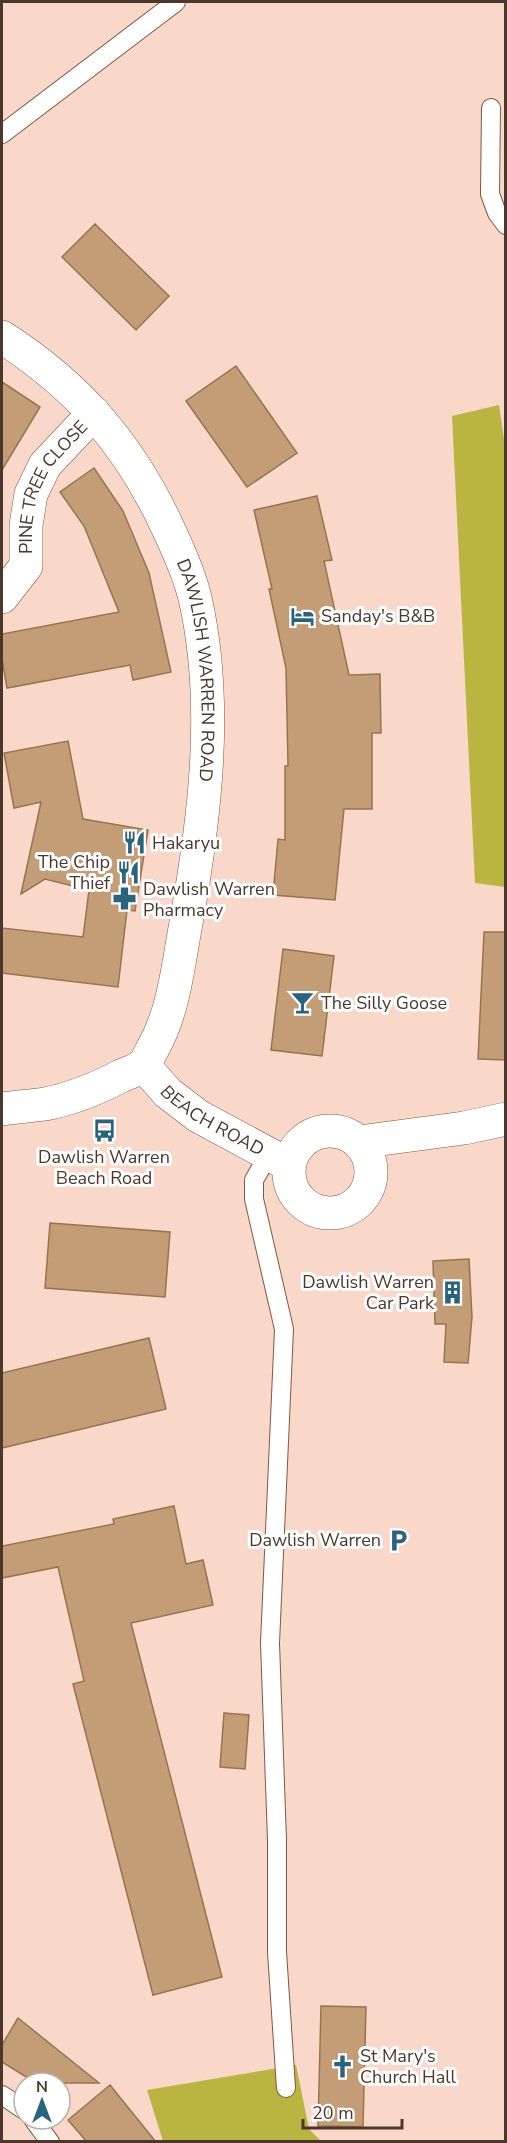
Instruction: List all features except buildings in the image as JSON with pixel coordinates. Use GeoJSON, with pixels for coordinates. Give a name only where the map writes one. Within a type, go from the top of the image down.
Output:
{"type":"FeatureCollection","features":[{"type":"Feature","properties":{"kind":"street","name":"DAWLISH WARREN ROAD"},"geometry":{"type":"LineString","coordinates":[[2,337],[23,351],[94,413],[119,442],[142,476],[182,556],[195,597],[207,683],[206,751],[201,820],[189,903],[170,1006],[162,1032],[144,1065]]}},
{"type":"Feature","properties":{"kind":"street","name":"PINE TREE CLOSE"},"geometry":{"type":"LineString","coordinates":[[2,597],[26,566],[27,525],[31,494],[45,465],[94,413]]}},
{"type":"Feature","properties":{"kind":"street"},"geometry":{"type":"LineString","coordinates":[[3,1104],[46,1104],[108,1083],[144,1065]]}},
{"type":"Feature","properties":{"kind":"street","name":"BEACH ROAD"},"geometry":{"type":"LineString","coordinates":[[144,1065],[168,1093],[198,1116],[279,1160],[294,1151],[303,1140],[319,1132],[333,1130],[347,1134],[359,1142]]}},
{"type":"Feature","properties":{"kind":"street"},"geometry":{"type":"LineString","coordinates":[[279,1160],[294,1193],[305,1205],[318,1212],[333,1214],[357,1204],[368,1189],[372,1176],[371,1163],[359,1142],[464,1128],[506,1119]]}},
{"type":"Feature","properties":{"kind":"lane"},"geometry":{"type":"LineString","coordinates":[[2,134],[176,2]]}},
{"type":"Feature","properties":{"kind":"lane"},"geometry":{"type":"LineString","coordinates":[[491,108],[490,194],[497,213],[506,225]]}},
{"type":"Feature","properties":{"kind":"lane"},"geometry":{"type":"LineString","coordinates":[[279,1160],[254,1180],[254,1199],[284,1329],[270,1643],[277,1840],[276,1952],[286,2088]]}},
{"type":"Feature","properties":{"kind":"shaded area"},"geometry":{"type":"Polygon","coordinates":[[[499,405],[506,453],[505,887],[475,883],[452,416],[499,405]]]}},
{"type":"Feature","properties":{"kind":"shaded area"},"geometry":{"type":"Polygon","coordinates":[[[296,2065],[309,2129],[321,2141],[163,2141],[147,2090],[296,2065]]]}},
{"type":"Feature","properties":{"kind":"place","name":"Sanday's B&B"},"geometry":{"type":"Point","coordinates":[303,616]}},
{"type":"Feature","properties":{"kind":"place","name":"Hakaryu"},"geometry":{"type":"Point","coordinates":[134,843]}},
{"type":"Feature","properties":{"kind":"place","name":"The Chip Thief"},"geometry":{"type":"Point","coordinates":[128,872]}},
{"type":"Feature","properties":{"kind":"place","name":"Dawlish Warren Pharmacy"},"geometry":{"type":"Point","coordinates":[125,899]}},
{"type":"Feature","properties":{"kind":"place","name":"The Silly Goose"},"geometry":{"type":"Point","coordinates":[303,1003]}},
{"type":"Feature","properties":{"kind":"place","name":"Dawlish Warren Beach Road"},"geometry":{"type":"Point","coordinates":[104,1131]}},
{"type":"Feature","properties":{"kind":"place","name":"Dawlish Warren Car Park"},"geometry":{"type":"Point","coordinates":[452,1292]}},
{"type":"Feature","properties":{"kind":"place","name":"Dawlish Warren"},"geometry":{"type":"Point","coordinates":[399,1540]}},
{"type":"Feature","properties":{"kind":"place","name":"St Mary's Church Hall"},"geometry":{"type":"Point","coordinates":[342,2066]}}]}
